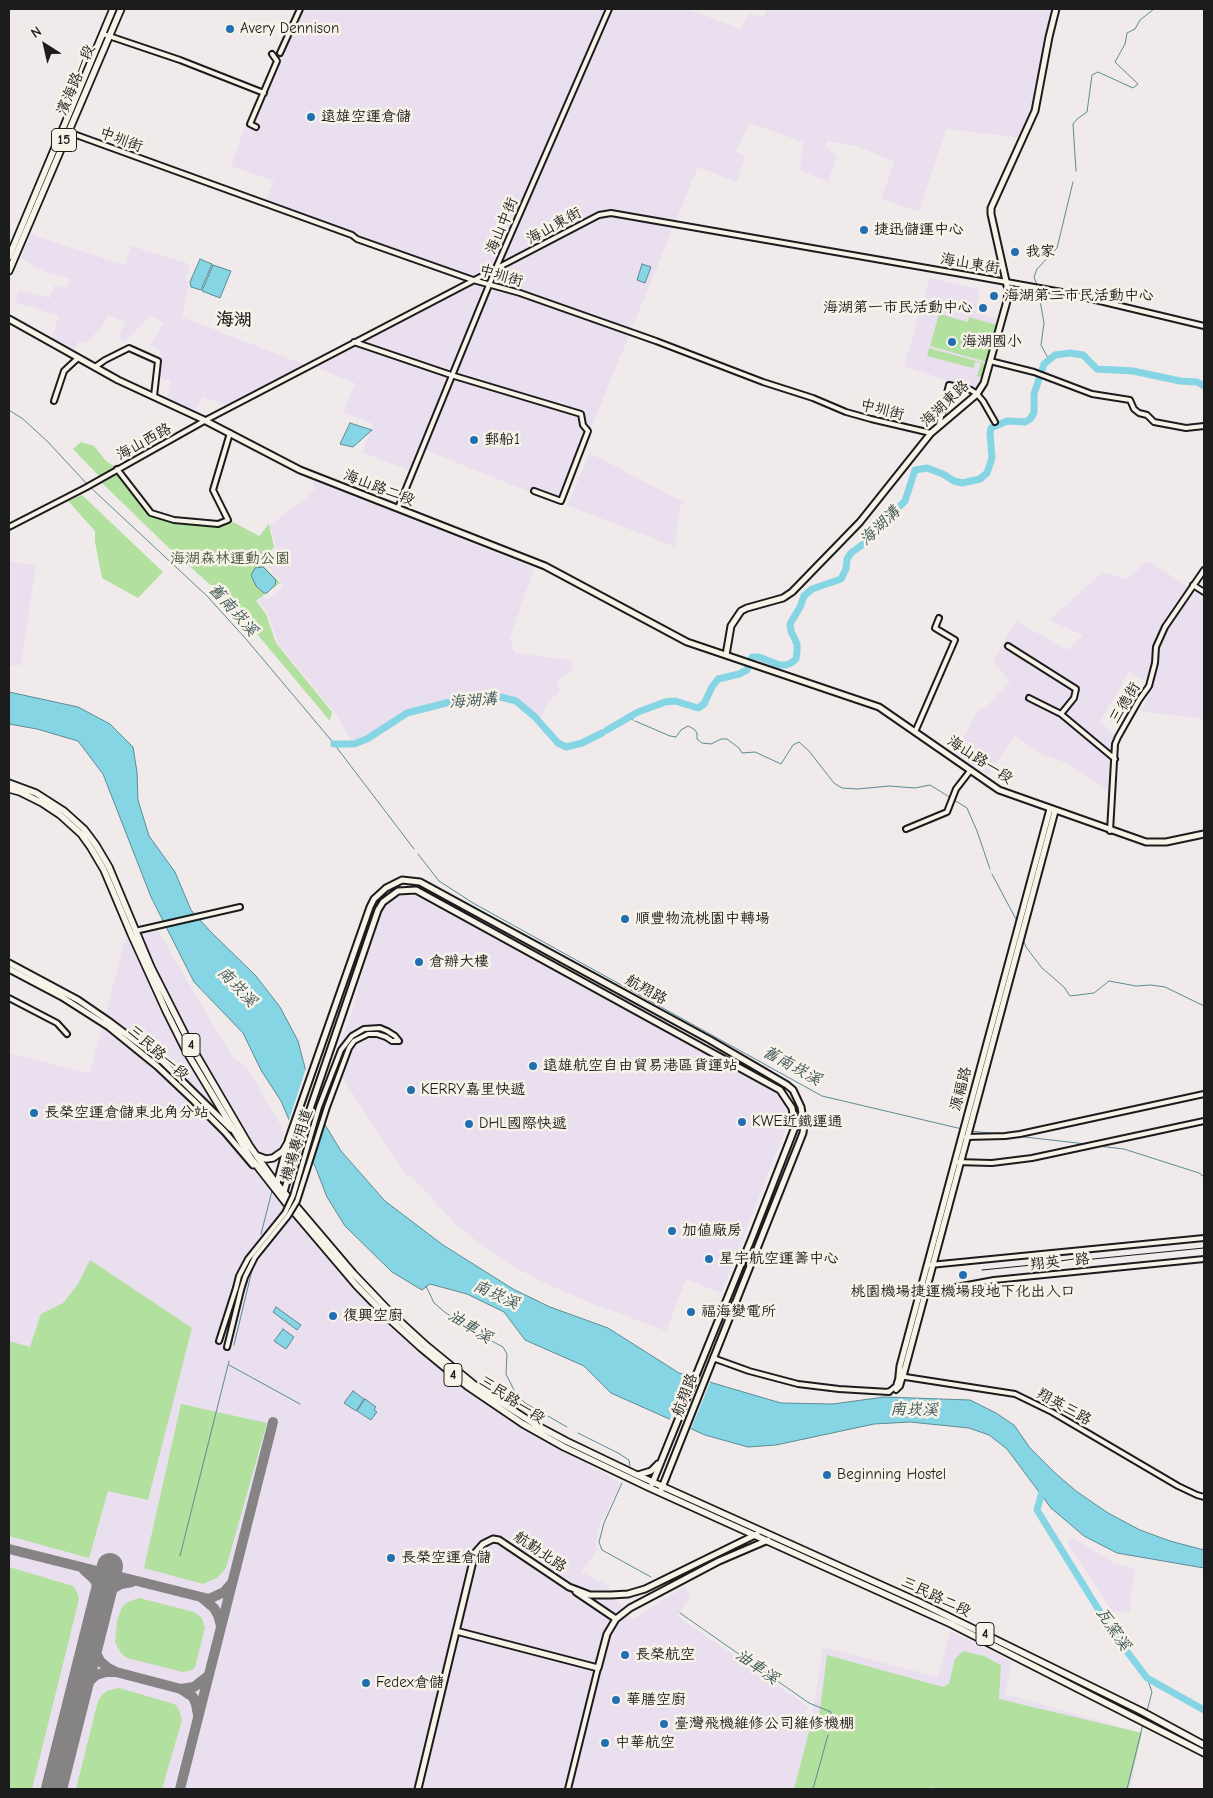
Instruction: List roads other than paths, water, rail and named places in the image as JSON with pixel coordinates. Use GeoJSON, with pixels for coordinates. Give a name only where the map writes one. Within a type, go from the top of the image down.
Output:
{"type":"FeatureCollection","features":[{"type":"Feature","properties":{"kind":"main road","name":"濱海路一段"},"geometry":{"type":"LineString","coordinates":[[9,256],[68,132],[106,36],[113,9]]}},
{"type":"Feature","properties":{"kind":"main road","name":"濱海路一段"},"geometry":{"type":"LineString","coordinates":[[9,271],[27,221],[106,36],[120,9]]}},
{"type":"Feature","properties":{"kind":"main road","name":"4"},"geometry":{"type":"LineString","coordinates":[[9,783],[36,793],[64,811],[84,829],[109,867],[135,931],[190,1044],[273,1184]]}},
{"type":"Feature","properties":{"kind":"main road","name":"4"},"geometry":{"type":"LineString","coordinates":[[9,789],[20,792],[42,803],[60,815],[92,848],[104,870],[129,931],[186,1051],[237,1136],[273,1184]]}},
{"type":"Feature","properties":{"kind":"main road"},"geometry":{"type":"LineString","coordinates":[[256,1155],[261,1158],[272,1158],[283,1151],[288,1141]]}},
{"type":"Feature","properties":{"kind":"main road","name":"三民路一段"},"geometry":{"type":"LineString","coordinates":[[273,1184],[287,1200]]}},
{"type":"Feature","properties":{"kind":"main road","name":"三民路一段"},"geometry":{"type":"LineString","coordinates":[[651,1485],[637,1475],[566,1442],[536,1425],[506,1407],[447,1364],[392,1314],[295,1209],[356,1285],[388,1318],[420,1348],[467,1386],[523,1424],[564,1447],[651,1485],[767,1540]]}},
{"type":"Feature","properties":{"kind":"main road","name":"三民路一段"},"geometry":{"type":"LineString","coordinates":[[661,1490],[762,1531]]}},
{"type":"Feature","properties":{"kind":"main road","name":"三民路二段"},"geometry":{"type":"LineString","coordinates":[[762,1531],[1016,1649],[1204,1745]]}},
{"type":"Feature","properties":{"kind":"main road","name":"三民路二段"},"geometry":{"type":"LineString","coordinates":[[767,1540],[951,1624],[1204,1752]]}},
{"type":"Feature","properties":{"kind":"street"},"geometry":{"type":"LineString","coordinates":[[280,53],[300,9]]}},
{"type":"Feature","properties":{"kind":"street","name":"海山中街"},"geometry":{"type":"LineString","coordinates":[[398,508],[496,268],[608,9]]}},
{"type":"Feature","properties":{"kind":"street","name":"海湖東路"},"geometry":{"type":"LineString","coordinates":[[726,655],[731,626],[741,611],[784,598],[792,592],[860,522],[931,433],[977,394],[984,383],[1008,296],[1007,282],[991,208],[1035,111],[1056,9]]}},
{"type":"Feature","properties":{"kind":"street"},"geometry":{"type":"LineString","coordinates":[[106,36],[180,60],[264,92]]}},
{"type":"Feature","properties":{"kind":"street"},"geometry":{"type":"LineString","coordinates":[[256,127],[250,124],[277,61],[272,54]]}},
{"type":"Feature","properties":{"kind":"street","name":"中圳街"},"geometry":{"type":"LineString","coordinates":[[68,132],[473,280],[520,293],[656,341],[763,382],[813,398],[846,412],[931,433]]}},
{"type":"Feature","properties":{"kind":"street","name":"海山東街"},"geometry":{"type":"LineString","coordinates":[[206,420],[537,248],[594,216],[611,214],[1007,282],[1109,303],[1204,326]]}},
{"type":"Feature","properties":{"kind":"street","name":"海山路二段"},"geometry":{"type":"LineString","coordinates":[[9,319],[118,380],[206,420],[300,470],[546,566],[687,642],[750,663]]}},
{"type":"Feature","properties":{"kind":"street"},"geometry":{"type":"LineString","coordinates":[[354,342],[451,375],[581,414],[583,425],[588,431],[561,501],[534,491]]}},
{"type":"Feature","properties":{"kind":"street"},"geometry":{"type":"LineString","coordinates":[[95,367],[130,348],[158,361],[154,396]]}},
{"type":"Feature","properties":{"kind":"street"},"geometry":{"type":"LineString","coordinates":[[54,401],[64,371],[78,358]]}},
{"type":"Feature","properties":{"kind":"street"},"geometry":{"type":"LineString","coordinates":[[990,361],[1047,376],[1080,390],[1130,400],[1134,409],[1146,415],[1154,422],[1186,428],[1204,426]]}},
{"type":"Feature","properties":{"kind":"street"},"geometry":{"type":"LineString","coordinates":[[939,425],[949,385],[971,390],[977,394],[995,422]]}},
{"type":"Feature","properties":{"kind":"street","name":"海山西路"},"geometry":{"type":"LineString","coordinates":[[9,527],[85,488],[206,420]]}},
{"type":"Feature","properties":{"kind":"street"},"geometry":{"type":"LineString","coordinates":[[117,469],[151,513],[164,518],[218,524],[228,520],[213,490],[230,433]]}},
{"type":"Feature","properties":{"kind":"street","name":"三德街"},"geometry":{"type":"LineString","coordinates":[[1110,831],[1115,744],[1139,700],[1149,686],[1158,641],[1165,627],[1204,570]]}},
{"type":"Feature","properties":{"kind":"street"},"geometry":{"type":"LineString","coordinates":[[1193,585],[1204,592]]}},
{"type":"Feature","properties":{"kind":"street"},"geometry":{"type":"LineString","coordinates":[[915,732],[955,640],[935,628],[939,618]]}},
{"type":"Feature","properties":{"kind":"street"},"geometry":{"type":"LineString","coordinates":[[1008,646],[1076,689],[1074,698],[1061,714]]}},
{"type":"Feature","properties":{"kind":"street","name":"海山路一段"},"geometry":{"type":"LineString","coordinates":[[750,663],[879,707],[998,790],[1110,831],[1146,842],[1158,843],[1204,834]]}},
{"type":"Feature","properties":{"kind":"street"},"geometry":{"type":"LineString","coordinates":[[1029,698],[1061,714],[1115,759]]}},
{"type":"Feature","properties":{"kind":"street"},"geometry":{"type":"LineString","coordinates":[[906,828],[947,812],[956,789],[970,771]]}},
{"type":"Feature","properties":{"kind":"street","name":"源福路"},"geometry":{"type":"LineString","coordinates":[[901,1376],[1053,810]]}},
{"type":"Feature","properties":{"kind":"street","name":"航翔路"},"geometry":{"type":"LineString","coordinates":[[273,1184],[374,899],[392,884],[402,880],[410,880],[427,885],[718,1044],[787,1084],[793,1090],[801,1107],[804,1125],[803,1133],[661,1490]]}},
{"type":"Feature","properties":{"kind":"street","name":"航翔路"},"geometry":{"type":"LineString","coordinates":[[282,1194],[378,910],[383,902],[398,891],[416,890],[780,1090],[792,1108],[795,1127],[651,1485]]}},
{"type":"Feature","properties":{"kind":"street"},"geometry":{"type":"LineString","coordinates":[[135,931],[240,907]]}},
{"type":"Feature","properties":{"kind":"street","name":"三民路一段"},"geometry":{"type":"LineString","coordinates":[[9,963],[71,996],[110,1022],[163,1062],[237,1136]]}},
{"type":"Feature","properties":{"kind":"street","name":"三民路一段"},"geometry":{"type":"LineString","coordinates":[[9,969],[62,997],[94,1017],[157,1066],[216,1123],[273,1184]]}},
{"type":"Feature","properties":{"kind":"street"},"geometry":{"type":"LineString","coordinates":[[9,998],[57,1023],[66,1034]]}},
{"type":"Feature","properties":{"kind":"street","name":"機場專用道"},"geometry":{"type":"LineString","coordinates":[[218,1341],[239,1276],[248,1259],[284,1213],[294,1196],[320,1107],[341,1050],[352,1036],[364,1029],[380,1028],[387,1031],[399,1041],[392,1041],[377,1034],[368,1034],[354,1041],[349,1048],[326,1107],[297,1201],[288,1216],[254,1257],[245,1277],[227,1347]]}},
{"type":"Feature","properties":{"kind":"street"},"geometry":{"type":"LineString","coordinates":[[964,1137],[1020,1134],[1204,1094]]}},
{"type":"Feature","properties":{"kind":"street"},"geometry":{"type":"LineString","coordinates":[[958,1162],[992,1163],[1032,1158],[1204,1121]]}},
{"type":"Feature","properties":{"kind":"street","name":"翔英一路"},"geometry":{"type":"LineString","coordinates":[[930,1265],[1204,1238]]}},
{"type":"Feature","properties":{"kind":"street","name":"翔英一路"},"geometry":{"type":"LineString","coordinates":[[922,1293],[994,1280],[1204,1259]]}},
{"type":"Feature","properties":{"kind":"street"},"geometry":{"type":"LineString","coordinates":[[713,1360],[798,1384],[839,1389],[886,1392],[897,1389],[902,1382],[901,1376]]}},
{"type":"Feature","properties":{"kind":"street","name":"翔英三路"},"geometry":{"type":"LineString","coordinates":[[901,1376],[1015,1394],[1047,1409],[1178,1486],[1197,1495],[1204,1496]]}},
{"type":"Feature","properties":{"kind":"street"},"geometry":{"type":"LineString","coordinates":[[637,1475],[651,1471],[662,1459]]}},
{"type":"Feature","properties":{"kind":"street","name":"航勤北路"},"geometry":{"type":"LineString","coordinates":[[418,1789],[476,1553],[482,1544],[493,1539],[505,1543],[569,1587],[590,1595],[628,1594],[645,1589],[762,1531]]}},
{"type":"Feature","properties":{"kind":"street"},"geometry":{"type":"LineString","coordinates":[[568,1789],[607,1634],[616,1619],[630,1608],[719,1561],[775,1536]]}},
{"type":"Feature","properties":{"kind":"street"},"geometry":{"type":"LineString","coordinates":[[569,1587],[616,1619]]}},
{"type":"Feature","properties":{"kind":"street"},"geometry":{"type":"LineString","coordinates":[[456,1631],[598,1668]]}},
{"type":"Feature","properties":{"kind":"water"},"geometry":{"type":"Polygon","coordinates":[[[200,259],[212,264],[201,290],[191,287],[190,282],[200,259]]]}},
{"type":"Feature","properties":{"kind":"water"},"geometry":{"type":"Polygon","coordinates":[[[642,264],[651,267],[645,283],[637,280],[642,264]]]}},
{"type":"Feature","properties":{"kind":"water"},"geometry":{"type":"Polygon","coordinates":[[[213,265],[231,271],[220,298],[202,291],[213,265]]]}},
{"type":"Feature","properties":{"kind":"water"},"geometry":{"type":"Polygon","coordinates":[[[350,423],[372,430],[353,447],[340,444],[350,423]]]}},
{"type":"Feature","properties":{"kind":"water"},"geometry":{"type":"Polygon","coordinates":[[[263,567],[276,580],[275,585],[267,593],[264,593],[256,586],[251,575],[255,568],[263,567]]]}},
{"type":"Feature","properties":{"kind":"water","name":"南崁溪"},"geometry":{"type":"Polygon","coordinates":[[[9,692],[78,707],[110,724],[133,747],[137,772],[138,800],[149,836],[175,872],[191,910],[256,976],[280,1007],[298,1041],[316,1110],[341,1151],[385,1201],[443,1245],[513,1289],[550,1307],[608,1328],[679,1373],[757,1396],[781,1403],[833,1404],[884,1397],[970,1400],[996,1413],[1014,1425],[1030,1448],[1054,1472],[1076,1491],[1108,1513],[1140,1530],[1170,1541],[1204,1550],[1204,1568],[1117,1553],[1084,1536],[1051,1508],[1007,1449],[989,1435],[969,1428],[910,1422],[874,1424],[776,1445],[748,1447],[705,1435],[611,1393],[584,1366],[525,1340],[504,1312],[467,1294],[430,1284],[422,1290],[392,1272],[345,1226],[327,1197],[315,1166],[293,1129],[281,1101],[261,1070],[243,1033],[194,982],[151,897],[103,774],[78,741],[37,729],[9,724],[9,692]]]}},
{"type":"Feature","properties":{"kind":"water"},"geometry":{"type":"Polygon","coordinates":[[[276,1307],[301,1325],[297,1330],[273,1312],[276,1307]]]}},
{"type":"Feature","properties":{"kind":"water"},"geometry":{"type":"Polygon","coordinates":[[[283,1329],[294,1337],[286,1349],[274,1341],[283,1329]]]}},
{"type":"Feature","properties":{"kind":"water"},"geometry":{"type":"Polygon","coordinates":[[[353,1391],[364,1399],[356,1411],[344,1403],[353,1391]]]}},
{"type":"Feature","properties":{"kind":"water"},"geometry":{"type":"Polygon","coordinates":[[[365,1399],[376,1407],[374,1410],[377,1412],[371,1420],[357,1411],[365,1399]]]}},
{"type":"Feature","properties":{"kind":"waterway"},"geometry":{"type":"LineString","coordinates":[[1076,171],[1073,124],[1087,112],[1092,75],[1098,72],[1133,88],[1138,84],[1115,62],[1125,44],[1127,33],[1135,29],[1140,20],[1154,9]]}},
{"type":"Feature","properties":{"kind":"waterway"},"geometry":{"type":"LineString","coordinates":[[1037,285],[1034,277],[1037,269],[1057,248],[1073,182]]}},
{"type":"Feature","properties":{"kind":"waterway"},"geometry":{"type":"LineString","coordinates":[[1038,289],[1044,323],[1041,345],[1049,360]]}},
{"type":"Feature","properties":{"kind":"waterway","name":"海湖溝"},"geometry":{"type":"LineString","coordinates":[[607,730],[638,712],[665,702],[675,701],[698,708],[704,704],[718,679],[747,670],[752,657],[759,657],[779,665],[786,665],[796,659],[797,644],[790,624],[804,596],[812,589],[841,579],[846,569],[847,559],[851,553],[874,536],[885,521],[905,501],[915,470],[927,468],[962,483],[980,479],[987,473],[992,458],[991,428],[1007,421],[1025,422],[1030,419],[1034,413],[1034,394],[1044,364],[1055,355],[1070,353],[1083,355],[1097,369],[1133,371],[1180,381],[1197,382],[1204,386]]}},
{"type":"Feature","properties":{"kind":"waterway","name":"舊南崁溪"},"geometry":{"type":"LineString","coordinates":[[9,410],[23,419],[48,442],[87,484]]}},
{"type":"Feature","properties":{"kind":"waterway","name":"舊南崁溪"},"geometry":{"type":"LineString","coordinates":[[90,487],[207,596],[246,639],[331,740],[414,849]]}},
{"type":"Feature","properties":{"kind":"waterway","name":"海湖溝"},"geometry":{"type":"LineString","coordinates":[[334,744],[354,744],[367,739],[407,713],[454,701],[501,697],[516,701],[535,717],[558,743],[566,747],[582,743],[602,733]]}},
{"type":"Feature","properties":{"kind":"waterway","name":"海湖溝"},"geometry":{"type":"LineString","coordinates":[[627,717],[633,720]]}},
{"type":"Feature","properties":{"kind":"waterway"},"geometry":{"type":"LineString","coordinates":[[635,721],[676,737],[681,730],[688,726],[694,729],[697,733],[697,739],[702,743],[711,744],[721,739],[727,739],[739,748],[742,753],[755,752],[781,764],[793,745],[799,742],[809,751],[834,783],[842,788],[857,789],[889,786],[915,788],[930,785],[967,808],[990,869]]}},
{"type":"Feature","properties":{"kind":"waterway","name":"舊南崁溪"},"geometry":{"type":"LineString","coordinates":[[418,854],[439,881],[473,903],[822,1096],[962,1129]]}},
{"type":"Feature","properties":{"kind":"waterway"},"geometry":{"type":"LineString","coordinates":[[992,874],[1018,923]]}},
{"type":"Feature","properties":{"kind":"waterway"},"geometry":{"type":"LineString","coordinates":[[1023,939],[1026,947],[1042,968],[1064,987],[1070,996],[1094,993],[1109,981],[1136,986],[1151,985],[1165,987],[1204,1006]]}},
{"type":"Feature","properties":{"kind":"waterway","name":"舊南崁溪"},"geometry":{"type":"LineString","coordinates":[[971,1131],[997,1134]]}},
{"type":"Feature","properties":{"kind":"waterway","name":"舊南崁溪"},"geometry":{"type":"LineString","coordinates":[[1016,1136],[1086,1144]]}},
{"type":"Feature","properties":{"kind":"waterway","name":"舊南崁溪"},"geometry":{"type":"LineString","coordinates":[[1098,1146],[1124,1149],[1199,1173],[1204,1177]]}},
{"type":"Feature","properties":{"kind":"waterway"},"geometry":{"type":"LineString","coordinates":[[261,1234],[272,1191]]}},
{"type":"Feature","properties":{"kind":"waterway"},"geometry":{"type":"LineString","coordinates":[[234,1345],[253,1266]]}},
{"type":"Feature","properties":{"kind":"waterway","name":"油車溪"},"geometry":{"type":"LineString","coordinates":[[426,1286],[434,1303],[446,1313],[503,1347],[507,1354],[506,1374],[516,1394],[525,1403],[567,1427]]}},
{"type":"Feature","properties":{"kind":"waterway"},"geometry":{"type":"LineString","coordinates":[[180,1556],[229,1361]]}},
{"type":"Feature","properties":{"kind":"waterway"},"geometry":{"type":"LineString","coordinates":[[229,1365],[300,1404]]}},
{"type":"Feature","properties":{"kind":"waterway","name":"油車溪"},"geometry":{"type":"LineString","coordinates":[[578,1433],[618,1453],[629,1460],[630,1466]]}},
{"type":"Feature","properties":{"kind":"waterway","name":"油車溪"},"geometry":{"type":"LineString","coordinates":[[622,1483],[604,1523],[599,1542],[602,1550],[651,1577]]}},
{"type":"Feature","properties":{"kind":"waterway","name":"瓦窯溪"},"geometry":{"type":"LineString","coordinates":[[1044,1485],[1037,1510],[1113,1633],[1147,1678],[1204,1710]]}},
{"type":"Feature","properties":{"kind":"waterway","name":"油車溪"},"geometry":{"type":"LineString","coordinates":[[680,1613],[809,1703],[831,1712],[831,1720]]}},
{"type":"Feature","properties":{"kind":"waterway","name":"瓦窯溪"},"geometry":{"type":"LineString","coordinates":[[1147,1678],[1152,1692],[1147,1711]]}},
{"type":"Feature","properties":{"kind":"waterway","name":"瓦窯溪"},"geometry":{"type":"LineString","coordinates":[[1127,1789],[1143,1724]]}},
{"type":"Feature","properties":{"kind":"waterway","name":"油車溪"},"geometry":{"type":"LineString","coordinates":[[813,1789],[828,1735]]}},
{"type":"Feature","properties":{"kind":"railway"},"geometry":{"type":"LineString","coordinates":[[982,1270],[1204,1248]]}},
{"type":"Feature","properties":{"kind":"place","name":"Avery Dennison"},"geometry":{"type":"Point","coordinates":[230,29]}},
{"type":"Feature","properties":{"kind":"place","name":"遠雄空運倉儲"},"geometry":{"type":"Point","coordinates":[311,117]}},
{"type":"Feature","properties":{"kind":"place","name":"捷迅儲運中心"},"geometry":{"type":"Point","coordinates":[864,230]}},
{"type":"Feature","properties":{"kind":"place","name":"我家"},"geometry":{"type":"Point","coordinates":[1015,252]}},
{"type":"Feature","properties":{"kind":"place","name":"海湖第二市民活動中心"},"geometry":{"type":"Point","coordinates":[994,296]}},
{"type":"Feature","properties":{"kind":"place","name":"海湖第一市民活動中心"},"geometry":{"type":"Point","coordinates":[983,308]}},
{"type":"Feature","properties":{"kind":"place","name":"海湖國小"},"geometry":{"type":"Point","coordinates":[952,342]}},
{"type":"Feature","properties":{"kind":"place","name":"郵船1"},"geometry":{"type":"Point","coordinates":[474,440]}},
{"type":"Feature","properties":{"kind":"place","name":"順豐物流桃園中轉場"},"geometry":{"type":"Point","coordinates":[625,919]}},
{"type":"Feature","properties":{"kind":"place","name":"倉辦大樓"},"geometry":{"type":"Point","coordinates":[419,962]}},
{"type":"Feature","properties":{"kind":"place","name":"遠雄航空自由貿易港區貨運站"},"geometry":{"type":"Point","coordinates":[533,1066]}},
{"type":"Feature","properties":{"kind":"place","name":"KERRY嘉里快遞"},"geometry":{"type":"Point","coordinates":[411,1090]}},
{"type":"Feature","properties":{"kind":"place","name":"長榮空運倉儲東北角分站"},"geometry":{"type":"Point","coordinates":[34,1113]}},
{"type":"Feature","properties":{"kind":"place","name":"KWE近鐵運通"},"geometry":{"type":"Point","coordinates":[742,1122]}},
{"type":"Feature","properties":{"kind":"place","name":"DHL國際快遞"},"geometry":{"type":"Point","coordinates":[469,1124]}},
{"type":"Feature","properties":{"kind":"place","name":"加值廠房"},"geometry":{"type":"Point","coordinates":[672,1231]}},
{"type":"Feature","properties":{"kind":"place","name":"星宇航空運籌中心"},"geometry":{"type":"Point","coordinates":[709,1259]}},
{"type":"Feature","properties":{"kind":"place","name":"桃園機場捷運機場段地下化出入口"},"geometry":{"type":"Point","coordinates":[963,1275]}},
{"type":"Feature","properties":{"kind":"place","name":"福海變電所"},"geometry":{"type":"Point","coordinates":[691,1312]}},
{"type":"Feature","properties":{"kind":"place","name":"復興空廚"},"geometry":{"type":"Point","coordinates":[333,1316]}},
{"type":"Feature","properties":{"kind":"place","name":"Beginning Hostel"},"geometry":{"type":"Point","coordinates":[827,1475]}},
{"type":"Feature","properties":{"kind":"place","name":"長榮空運倉儲"},"geometry":{"type":"Point","coordinates":[391,1558]}},
{"type":"Feature","properties":{"kind":"place","name":"長榮航空"},"geometry":{"type":"Point","coordinates":[625,1655]}},
{"type":"Feature","properties":{"kind":"place","name":"Fedex倉儲"},"geometry":{"type":"Point","coordinates":[366,1683]}},
{"type":"Feature","properties":{"kind":"place","name":"華膳空廚"},"geometry":{"type":"Point","coordinates":[616,1700]}},
{"type":"Feature","properties":{"kind":"place","name":"臺灣飛機維修公司維修機棚"},"geometry":{"type":"Point","coordinates":[664,1724]}},
{"type":"Feature","properties":{"kind":"place","name":"中華航空"},"geometry":{"type":"Point","coordinates":[605,1743]}},
{"type":"Feature","properties":{"kind":"district","name":"海湖"},"geometry":{"type":"Point","coordinates":[234,320]}},
{"type":"Feature","properties":{"kind":"park label","name":"海湖森林運動公園"},"geometry":{"type":"Point","coordinates":[230,559]}}]}
